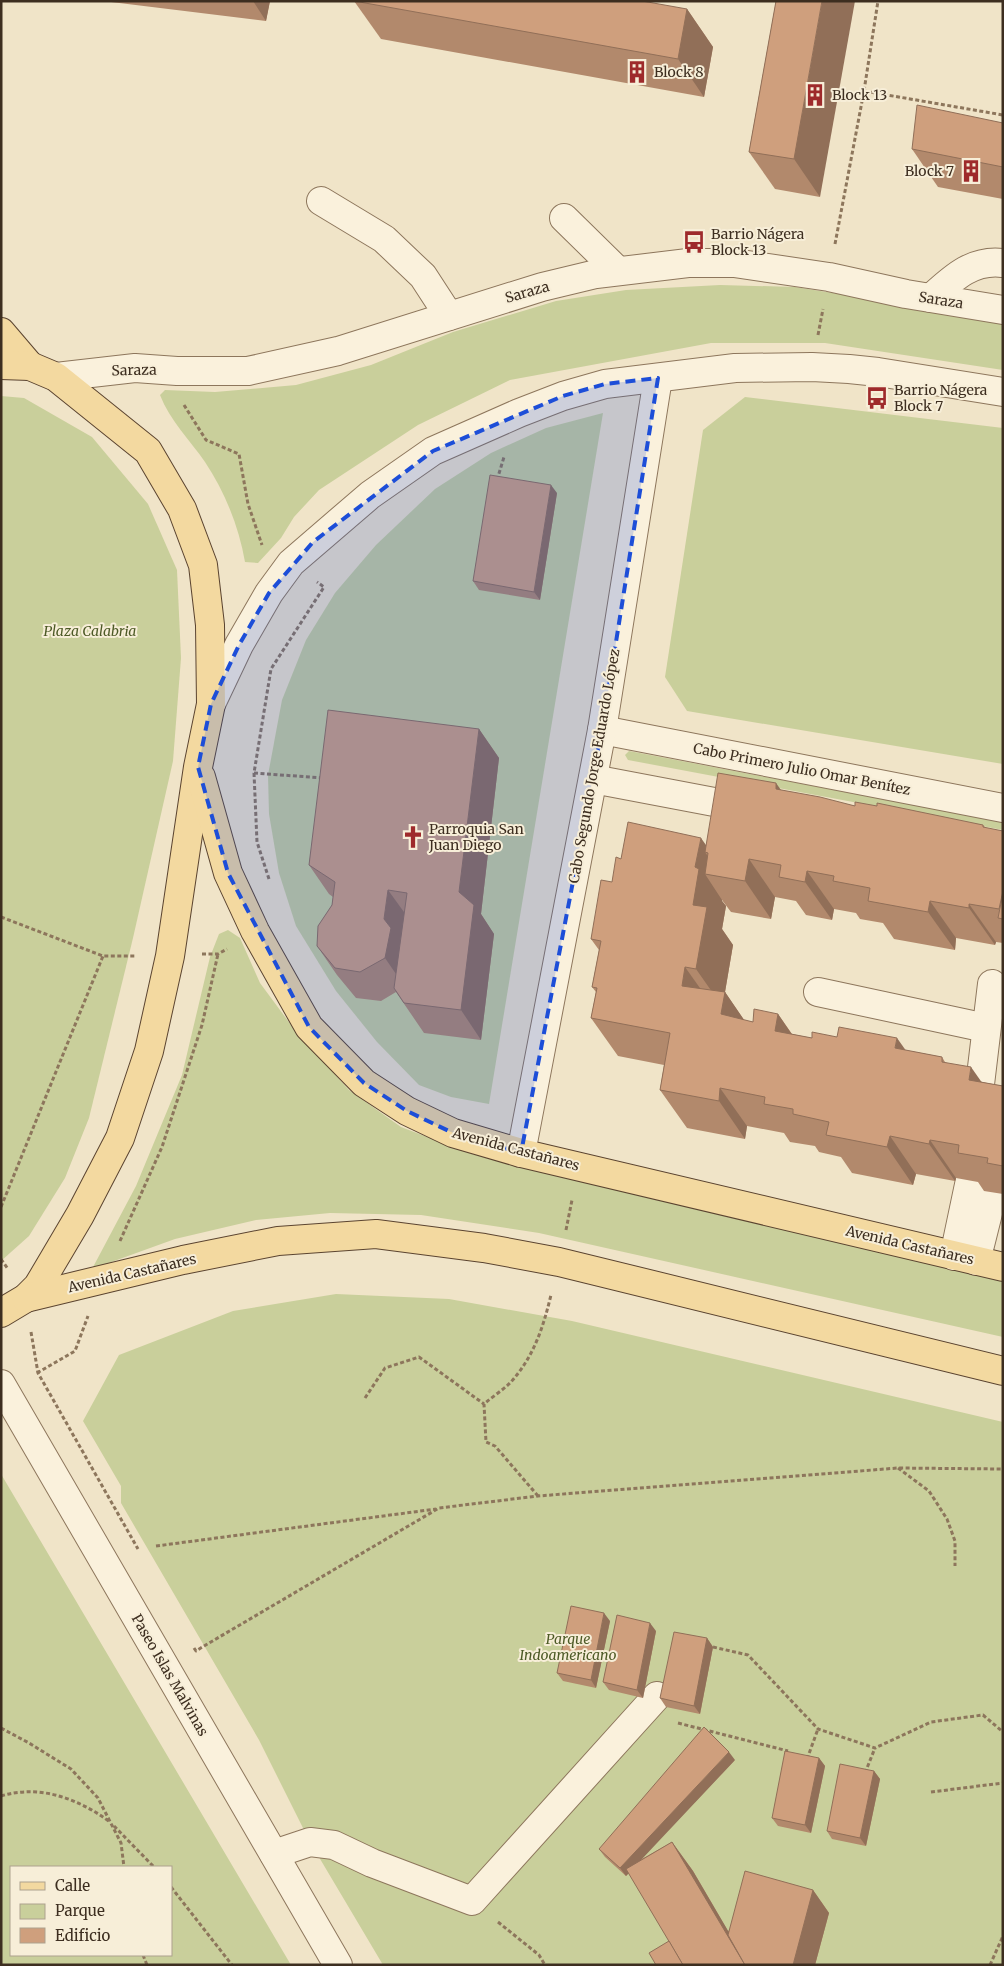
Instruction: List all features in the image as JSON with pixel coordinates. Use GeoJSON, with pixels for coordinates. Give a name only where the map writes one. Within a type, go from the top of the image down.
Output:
{"type":"FeatureCollection","features":[{"type":"Feature","properties":{"kind":"main road"},"geometry":{"type":"LineString","coordinates":[[1,332],[30,366]]}},
{"type":"Feature","properties":{"kind":"main road"},"geometry":{"type":"LineString","coordinates":[[1,365],[30,366],[56,377],[148,451],[182,509],[203,565],[210,626],[211,704],[198,767],[170,956],[149,1050],[120,1138],[80,1215],[38,1286],[26,1298],[1,1313]]}},
{"type":"Feature","properties":{"kind":"main road","name":"Avenida Castañares"},"geometry":{"type":"LineString","coordinates":[[198,767],[228,873],[255,931],[308,1026],[364,1083],[407,1111],[452,1133],[521,1153],[1003,1267]]}},
{"type":"Feature","properties":{"kind":"main road","name":"Avenida Castañares"},"geometry":{"type":"LineString","coordinates":[[26,1298],[183,1260],[278,1241],[376,1234],[484,1248],[558,1262],[1003,1371]]}},
{"type":"Feature","properties":{"kind":"street"},"geometry":{"type":"LineString","coordinates":[[321,201],[384,239],[423,276],[449,316]]}},
{"type":"Feature","properties":{"kind":"street"},"geometry":{"type":"LineString","coordinates":[[564,218],[618,271]]}},
{"type":"Feature","properties":{"kind":"street"},"geometry":{"type":"LineString","coordinates":[[931,298],[958,273],[990,262],[1003,263]]}},
{"type":"Feature","properties":{"kind":"street","name":"Saraza"},"geometry":{"type":"LineString","coordinates":[[56,377],[135,368],[177,371],[248,371],[338,351],[542,287],[618,271],[688,263],[734,263],[829,277],[931,298],[1003,310]]}},
{"type":"Feature","properties":{"kind":"street"},"geometry":{"type":"LineString","coordinates":[[211,704],[243,638],[269,592],[290,563],[370,494],[433,451],[519,413],[563,396],[605,384],[735,368],[812,367],[878,372],[1003,392]]}},
{"type":"Feature","properties":{"kind":"street","name":"Cabo Segundo Jorge Eduardo López"},"geometry":{"type":"LineString","coordinates":[[521,1153],[602,730],[658,378]]}},
{"type":"Feature","properties":{"kind":"street","name":"Cabo Primero Julio Omar Benítez"},"geometry":{"type":"LineString","coordinates":[[602,730],[1003,808]]}},
{"type":"Feature","properties":{"kind":"street"},"geometry":{"type":"LineString","coordinates":[[593,778],[778,815]]}},
{"type":"Feature","properties":{"kind":"street"},"geometry":{"type":"LineString","coordinates":[[978,1101],[992,984]]}},
{"type":"Feature","properties":{"kind":"street"},"geometry":{"type":"LineString","coordinates":[[818,992],[986,1028]]}},
{"type":"Feature","properties":{"kind":"street"},"geometry":{"type":"LineString","coordinates":[[965,1258],[982,1186]]}},
{"type":"Feature","properties":{"kind":"street","name":"Paseo Islas Malvinas"},"geometry":{"type":"LineString","coordinates":[[1,1384],[338,1965]]}},
{"type":"Feature","properties":{"kind":"street"},"geometry":{"type":"LineString","coordinates":[[274,1854],[310,1842],[334,1844],[372,1863],[472,1901],[649,1705]]}},
{"type":"Feature","properties":{"kind":"path"},"geometry":{"type":"LineString","coordinates":[[812,367],[864,91],[878,1]]}},
{"type":"Feature","properties":{"kind":"path"},"geometry":{"type":"LineString","coordinates":[[864,91],[1003,115]]}},
{"type":"Feature","properties":{"kind":"path"},"geometry":{"type":"LineString","coordinates":[[177,371],[178,394],[206,440],[239,454],[248,504],[263,546],[324,587],[271,670],[254,773],[257,842],[270,879]]}},
{"type":"Feature","properties":{"kind":"path"},"geometry":{"type":"LineString","coordinates":[[254,773],[325,778]]}},
{"type":"Feature","properties":{"kind":"path"},"geometry":{"type":"LineString","coordinates":[[1,916],[103,956],[218,954],[255,931]]}},
{"type":"Feature","properties":{"kind":"path"},"geometry":{"type":"LineString","coordinates":[[38,1373],[75,1351],[102,1280],[162,1147],[202,1024],[218,954]]}},
{"type":"Feature","properties":{"kind":"path"},"geometry":{"type":"LineString","coordinates":[[1,1207],[103,956]]}},
{"type":"Feature","properties":{"kind":"path"},"geometry":{"type":"LineString","coordinates":[[484,1404],[510,1383],[531,1356],[546,1317],[580,1167]]}},
{"type":"Feature","properties":{"kind":"path"},"geometry":{"type":"LineString","coordinates":[[1,1259],[26,1298],[38,1373],[141,1555]]}},
{"type":"Feature","properties":{"kind":"path"},"geometry":{"type":"LineString","coordinates":[[365,1398],[385,1368],[419,1357],[484,1404]]}},
{"type":"Feature","properties":{"kind":"path"},"geometry":{"type":"LineString","coordinates":[[484,1404],[486,1442],[495,1446],[538,1496]]}},
{"type":"Feature","properties":{"kind":"path"},"geometry":{"type":"LineString","coordinates":[[898,1468],[929,1491],[947,1519],[955,1541],[955,1566]]}},
{"type":"Feature","properties":{"kind":"path"},"geometry":{"type":"LineString","coordinates":[[156,1546],[538,1496],[898,1468],[1003,1469]]}},
{"type":"Feature","properties":{"kind":"path"},"geometry":{"type":"LineString","coordinates":[[191,1642],[196,1650],[204,1646],[439,1508]]}},
{"type":"Feature","properties":{"kind":"path"},"geometry":{"type":"LineString","coordinates":[[713,1647],[748,1655],[818,1729],[875,1748],[931,1722],[983,1715],[1003,1732]]}},
{"type":"Feature","properties":{"kind":"path"},"geometry":{"type":"LineString","coordinates":[[649,1705],[790,1752]]}},
{"type":"Feature","properties":{"kind":"path"},"geometry":{"type":"LineString","coordinates":[[1,1728],[71,1769],[98,1798],[122,1843],[124,1866]]}},
{"type":"Feature","properties":{"kind":"path"},"geometry":{"type":"LineString","coordinates":[[806,1762],[818,1729]]}},
{"type":"Feature","properties":{"kind":"path"},"geometry":{"type":"LineString","coordinates":[[864,1776],[875,1748]]}},
{"type":"Feature","properties":{"kind":"path"},"geometry":{"type":"LineString","coordinates":[[799,1754],[808,1756]]}},
{"type":"Feature","properties":{"kind":"path"},"geometry":{"type":"LineString","coordinates":[[931,1792],[1003,1784]]}},
{"type":"Feature","properties":{"kind":"path"},"geometry":{"type":"LineString","coordinates":[[1,1796],[13,1793],[40,1792],[68,1798],[94,1810],[111,1823],[153,1866]]}},
{"type":"Feature","properties":{"kind":"path"},"geometry":{"type":"LineString","coordinates":[[172,1888],[232,1965]]}},
{"type":"Feature","properties":{"kind":"path"},"geometry":{"type":"LineString","coordinates":[[472,1901],[539,1955],[545,1965]]}},
{"type":"Feature","properties":{"kind":"path"},"geometry":{"type":"LineString","coordinates":[[990,1965],[1003,1936]]}},
{"type":"Feature","properties":{"kind":"highlighted area"},"geometry":{"type":"Polygon","coordinates":[[[658,378],[602,730],[521,1153],[453,1133],[407,1111],[364,1083],[309,1027],[228,873],[198,767],[211,704],[239,645],[269,593],[313,542],[433,451],[563,396],[605,384],[658,378]]]}},
{"type":"Feature","properties":{"kind":"green space"},"geometry":{"type":"Polygon","coordinates":[[[720,285],[795,287],[1003,320],[1003,370],[825,343],[711,343],[510,380],[418,425],[319,490],[294,517],[281,538],[258,563],[245,562],[235,523],[219,485],[205,462],[169,413],[160,395],[165,390],[215,392],[296,385],[371,365],[453,332],[556,301],[626,290],[720,285]]]}},
{"type":"Feature","properties":{"kind":"green space","name":"Plaza Calabria"},"geometry":{"type":"Polygon","coordinates":[[[1,396],[24,398],[92,437],[148,504],[177,570],[181,658],[173,761],[133,938],[89,1118],[65,1178],[29,1236],[1,1261],[1,396]]]}},
{"type":"Feature","properties":{"kind":"green space"},"geometry":{"type":"Polygon","coordinates":[[[745,397],[1003,428],[1003,764],[687,711],[665,677],[703,430],[745,397]]]}},
{"type":"Feature","properties":{"kind":"green space"},"geometry":{"type":"Polygon","coordinates":[[[603,413],[489,1104],[451,1097],[419,1085],[377,1042],[336,991],[296,926],[279,873],[269,814],[268,775],[282,700],[306,640],[335,593],[376,545],[435,489],[491,453],[546,428],[603,413]]]}},
{"type":"Feature","properties":{"kind":"green space"},"geometry":{"type":"Polygon","coordinates":[[[629,751],[1003,822],[1003,830],[628,760],[625,755],[629,751]]]}},
{"type":"Feature","properties":{"kind":"green space"},"geometry":{"type":"Polygon","coordinates":[[[228,930],[240,938],[260,983],[294,1029],[349,1090],[401,1127],[472,1154],[1003,1279],[1003,1337],[539,1233],[421,1215],[330,1213],[256,1220],[175,1239],[92,1269],[136,1186],[182,1075],[210,957],[219,934],[228,930]]]}},
{"type":"Feature","properties":{"kind":"green space","name":"Parque Indoamericano"},"geometry":{"type":"Polygon","coordinates":[[[336,1294],[449,1299],[572,1321],[1003,1422],[1003,1965],[383,1965],[310,1842],[259,1740],[121,1503],[121,1486],[83,1421],[119,1355],[233,1311],[336,1294]]]}},
{"type":"Feature","properties":{"kind":"green space"},"geometry":{"type":"Polygon","coordinates":[[[1,1474],[291,1965],[1,1965],[1,1474]]]}},
{"type":"Feature","properties":{"kind":"building"},"geometry":{"type":"Polygon","coordinates":[[[354,1],[642,1],[687,9],[678,59],[354,1]]]}},
{"type":"Feature","properties":{"kind":"building"},"geometry":{"type":"Polygon","coordinates":[[[776,1],[822,1],[794,159],[749,152],[776,1]]]}},
{"type":"Feature","properties":{"kind":"building"},"geometry":{"type":"Polygon","coordinates":[[[917,105],[1003,123],[1003,167],[912,149],[917,105]]]}},
{"type":"Feature","properties":{"kind":"building"},"geometry":{"type":"Polygon","coordinates":[[[490,475],[551,485],[534,592],[473,581],[490,475]]]}},
{"type":"Feature","properties":{"kind":"building","name":"Parroquia San Juan Diego"},"geometry":{"type":"Polygon","coordinates":[[[328,710],[479,729],[459,892],[474,905],[461,1010],[404,1003],[394,988],[407,893],[388,890],[384,919],[391,928],[385,958],[360,972],[335,968],[317,946],[318,926],[332,905],[335,882],[309,865],[328,710]]]}},
{"type":"Feature","properties":{"kind":"building"},"geometry":{"type":"Polygon","coordinates":[[[718,773],[776,783],[776,789],[855,806],[855,802],[877,806],[877,803],[983,825],[983,827],[1003,831],[1003,891],[999,909],[969,904],[969,908],[930,901],[928,912],[868,901],[870,888],[833,881],[834,876],[807,871],[805,882],[779,877],[781,865],[749,859],[745,881],[705,874],[708,853],[705,852],[718,773]]]}},
{"type":"Feature","properties":{"kind":"building"},"geometry":{"type":"Polygon","coordinates":[[[628,822],[701,838],[695,867],[699,869],[693,905],[707,907],[696,969],[685,967],[682,986],[725,992],[721,1014],[753,1022],[754,1009],[778,1014],[775,1031],[812,1038],[812,1032],[837,1037],[839,1027],[897,1038],[895,1048],[942,1057],[942,1062],[971,1067],[969,1080],[1003,1086],[1003,1166],[987,1163],[988,1158],[958,1153],[959,1145],[930,1140],[929,1144],[890,1136],[887,1147],[826,1135],[829,1122],[793,1114],[793,1109],[764,1104],[765,1097],[720,1088],[719,1101],[660,1090],[670,1033],[591,1018],[597,988],[592,987],[601,941],[591,939],[601,880],[612,882],[616,857],[621,859],[628,822]]]}},
{"type":"Feature","properties":{"kind":"building"},"geometry":{"type":"Polygon","coordinates":[[[1003,893],[1003,919],[998,918],[1003,893]]]}},
{"type":"Feature","properties":{"kind":"building"},"geometry":{"type":"Polygon","coordinates":[[[571,1606],[604,1613],[591,1680],[557,1673],[571,1606]]]}},
{"type":"Feature","properties":{"kind":"building"},"geometry":{"type":"Polygon","coordinates":[[[617,1615],[650,1623],[637,1690],[603,1682],[617,1615]]]}},
{"type":"Feature","properties":{"kind":"building"},"geometry":{"type":"Polygon","coordinates":[[[674,1632],[707,1638],[694,1706],[660,1698],[674,1632]]]}},
{"type":"Feature","properties":{"kind":"building"},"geometry":{"type":"Polygon","coordinates":[[[704,1727],[729,1752],[620,1868],[599,1849],[704,1727]]]}},
{"type":"Feature","properties":{"kind":"building"},"geometry":{"type":"Polygon","coordinates":[[[785,1751],[819,1758],[805,1825],[772,1818],[785,1751]]]}},
{"type":"Feature","properties":{"kind":"building"},"geometry":{"type":"Polygon","coordinates":[[[840,1764],[874,1771],[860,1838],[827,1831],[840,1764]]]}},
{"type":"Feature","properties":{"kind":"building"},"geometry":{"type":"Polygon","coordinates":[[[672,1842],[745,1965],[683,1965],[626,1869],[672,1842]]]}},
{"type":"Feature","properties":{"kind":"building"},"geometry":{"type":"Polygon","coordinates":[[[745,1871],[813,1890],[793,1965],[745,1965],[728,1935],[745,1871]]]}},
{"type":"Feature","properties":{"kind":"building"},"geometry":{"type":"Polygon","coordinates":[[[669,1941],[683,1965],[656,1965],[649,1953],[669,1941]]]}},
{"type":"Feature","properties":{"kind":"place","name":"Block 8"},"geometry":{"type":"Point","coordinates":[637,72]}},
{"type":"Feature","properties":{"kind":"place","name":"Block 13"},"geometry":{"type":"Point","coordinates":[815,95]}},
{"type":"Feature","properties":{"kind":"place","name":"Block 7"},"geometry":{"type":"Point","coordinates":[971,171]}},
{"type":"Feature","properties":{"kind":"place","name":"Barrio Nágera Block 13"},"geometry":{"type":"Point","coordinates":[694,242]}},
{"type":"Feature","properties":{"kind":"place","name":"Barrio Nágera Block 7"},"geometry":{"type":"Point","coordinates":[877,398]}},
{"type":"Feature","properties":{"kind":"place","name":"Parroquia San Juan Diego"},"geometry":{"type":"Point","coordinates":[413,837]}}]}
